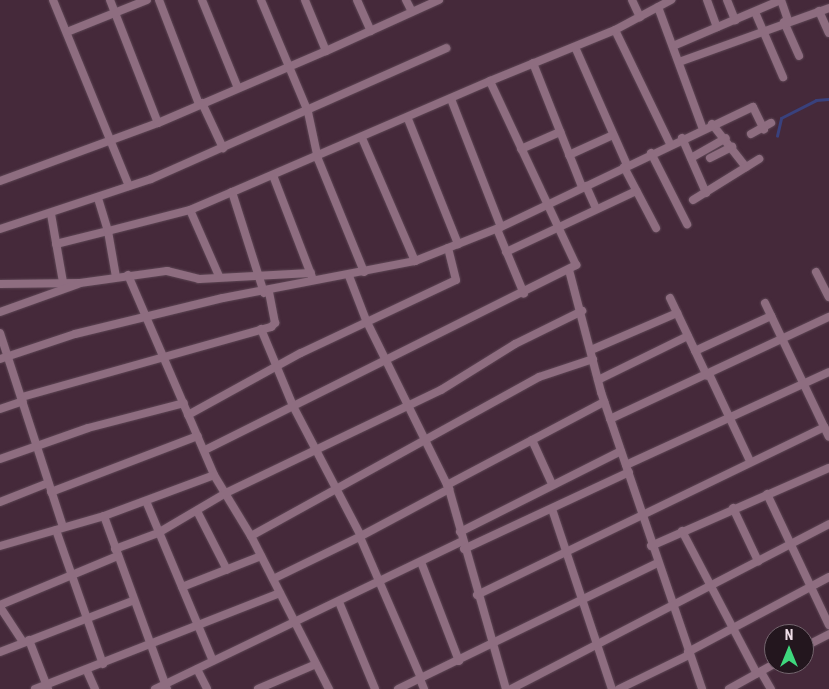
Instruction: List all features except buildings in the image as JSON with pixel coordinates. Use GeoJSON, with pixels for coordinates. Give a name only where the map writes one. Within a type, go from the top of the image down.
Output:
{"type":"FeatureCollection","features":[{"type":"Feature","properties":{"kind":"street"},"geometry":{"type":"LineString","coordinates":[[53,0],[129,186]]}},
{"type":"Feature","properties":{"kind":"street"},"geometry":{"type":"LineString","coordinates":[[110,0],[158,123]]}},
{"type":"Feature","properties":{"kind":"street"},"geometry":{"type":"LineString","coordinates":[[66,32],[147,0]]}},
{"type":"Feature","properties":{"kind":"street"},"geometry":{"type":"LineString","coordinates":[[159,0],[201,104],[222,148]]}},
{"type":"Feature","properties":{"kind":"street"},"geometry":{"type":"LineString","coordinates":[[202,0],[238,88]]}},
{"type":"Feature","properties":{"kind":"street"},"geometry":{"type":"LineString","coordinates":[[260,0],[308,112],[318,159],[364,272]]}},
{"type":"Feature","properties":{"kind":"street"},"geometry":{"type":"LineString","coordinates":[[305,0],[326,51]]}},
{"type":"Feature","properties":{"kind":"street"},"geometry":{"type":"LineString","coordinates":[[357,0],[370,31]]}},
{"type":"Feature","properties":{"kind":"street"},"geometry":{"type":"LineString","coordinates":[[406,0],[412,12]]}},
{"type":"Feature","properties":{"kind":"street"},"geometry":{"type":"LineString","coordinates":[[0,181],[158,123],[439,0]]}},
{"type":"Feature","properties":{"kind":"street"},"geometry":{"type":"LineString","coordinates":[[632,0],[640,16]]}},
{"type":"Feature","properties":{"kind":"street"},"geometry":{"type":"LineString","coordinates":[[56,244],[190,210],[232,192],[274,178],[490,81],[614,30],[672,0]]}},
{"type":"Feature","properties":{"kind":"street"},"geometry":{"type":"LineString","coordinates":[[707,0],[717,27]]}},
{"type":"Feature","properties":{"kind":"street"},"geometry":{"type":"LineString","coordinates":[[727,0],[736,20]]}},
{"type":"Feature","properties":{"kind":"street"},"geometry":{"type":"LineString","coordinates":[[673,46],[781,0],[786,21],[799,56]]}},
{"type":"Feature","properties":{"kind":"street"},"geometry":{"type":"LineString","coordinates":[[658,7],[703,129]]}},
{"type":"Feature","properties":{"kind":"street"},"geometry":{"type":"LineString","coordinates":[[679,62],[786,21],[829,8]]}},
{"type":"Feature","properties":{"kind":"street"},"geometry":{"type":"LineString","coordinates":[[756,12],[783,77]]}},
{"type":"Feature","properties":{"kind":"street"},"geometry":{"type":"LineString","coordinates":[[819,12],[829,33]]}},
{"type":"Feature","properties":{"kind":"street"},"geometry":{"type":"LineString","coordinates":[[614,30],[670,144]]}},
{"type":"Feature","properties":{"kind":"street"},"geometry":{"type":"LineString","coordinates":[[575,47],[636,191],[656,228]]}},
{"type":"Feature","properties":{"kind":"street"},"geometry":{"type":"LineString","coordinates":[[0,229],[98,198],[129,186],[308,112],[446,48]]}},
{"type":"Feature","properties":{"kind":"street"},"geometry":{"type":"LineString","coordinates":[[533,63],[569,156],[596,208]]}},
{"type":"Feature","properties":{"kind":"street"},"geometry":{"type":"LineString","coordinates":[[205,450],[293,406],[386,363],[524,294],[576,265],[546,205],[490,81]]}},
{"type":"Feature","properties":{"kind":"street"},"geometry":{"type":"LineString","coordinates":[[451,100],[499,228],[506,252],[524,294]]}},
{"type":"Feature","properties":{"kind":"street"},"geometry":{"type":"LineString","coordinates":[[4,357],[144,318],[313,284],[414,261],[499,228],[682,138],[753,107],[764,130]]}},
{"type":"Feature","properties":{"kind":"street"},"geometry":{"type":"LineString","coordinates":[[408,119],[458,244]]}},
{"type":"Feature","properties":{"kind":"street"},"geometry":{"type":"LineString","coordinates":[[752,134],[764,130],[771,123]]}},
{"type":"Feature","properties":{"kind":"street"},"geometry":{"type":"LineString","coordinates":[[712,124],[726,138],[746,167]]}},
{"type":"Feature","properties":{"kind":"street"},"geometry":{"type":"LineString","coordinates":[[521,149],[560,132]]}},
{"type":"Feature","properties":{"kind":"street"},"geometry":{"type":"LineString","coordinates":[[569,156],[613,135]]}},
{"type":"Feature","properties":{"kind":"street"},"geometry":{"type":"LineString","coordinates":[[362,138],[414,261]]}},
{"type":"Feature","properties":{"kind":"street"},"geometry":{"type":"LineString","coordinates":[[682,138],[706,192]]}},
{"type":"Feature","properties":{"kind":"street"},"geometry":{"type":"LineString","coordinates":[[691,158],[726,138]]}},
{"type":"Feature","properties":{"kind":"street"},"geometry":{"type":"LineString","coordinates":[[710,158],[732,147]]}},
{"type":"Feature","properties":{"kind":"street"},"geometry":{"type":"LineString","coordinates":[[651,153],[687,224]]}},
{"type":"Feature","properties":{"kind":"street"},"geometry":{"type":"LineString","coordinates":[[693,200],[759,159]]}},
{"type":"Feature","properties":{"kind":"street"},"geometry":{"type":"LineString","coordinates":[[274,178],[311,273],[313,284]]}},
{"type":"Feature","properties":{"kind":"street"},"geometry":{"type":"LineString","coordinates":[[506,252],[556,226],[636,191]]}},
{"type":"Feature","properties":{"kind":"street"},"geometry":{"type":"LineString","coordinates":[[0,409],[22,399],[160,355],[261,329],[274,323],[261,274],[232,192]]}},
{"type":"Feature","properties":{"kind":"street"},"geometry":{"type":"LineString","coordinates":[[98,198],[108,231],[116,277]]}},
{"type":"Feature","properties":{"kind":"street"},"geometry":{"type":"LineString","coordinates":[[190,210],[218,276]]}},
{"type":"Feature","properties":{"kind":"street"},"geometry":{"type":"LineString","coordinates":[[50,214],[63,282]]}},
{"type":"Feature","properties":{"kind":"street"},"geometry":{"type":"LineString","coordinates":[[188,415],[366,320],[456,280],[448,248]]}},
{"type":"Feature","properties":{"kind":"street"},"geometry":{"type":"LineString","coordinates":[[568,270],[582,311],[604,402],[628,468],[650,546],[702,689]]}},
{"type":"Feature","properties":{"kind":"street"},"geometry":{"type":"LineString","coordinates":[[0,312],[80,283],[128,275],[167,271],[198,279],[218,276],[311,273]]}},
{"type":"Feature","properties":{"kind":"street"},"geometry":{"type":"LineString","coordinates":[[816,272],[829,297]]}},
{"type":"Feature","properties":{"kind":"street"},"geometry":{"type":"LineString","coordinates":[[0,274],[1,283],[80,283]]}},
{"type":"Feature","properties":{"kind":"street"},"geometry":{"type":"LineString","coordinates":[[128,275],[144,318],[205,450],[214,475],[251,536],[329,689]]}},
{"type":"Feature","properties":{"kind":"street"},"geometry":{"type":"LineString","coordinates":[[349,276],[366,320],[386,363],[428,442],[448,487],[490,646],[506,689]]}},
{"type":"Feature","properties":{"kind":"street"},"geometry":{"type":"LineString","coordinates":[[670,298],[695,351],[731,418],[750,461]]}},
{"type":"Feature","properties":{"kind":"street"},"geometry":{"type":"LineString","coordinates":[[765,303],[782,341],[825,425],[829,437]]}},
{"type":"Feature","properties":{"kind":"street"},"geometry":{"type":"LineString","coordinates":[[47,687],[26,641],[0,606],[70,572],[158,533],[226,493],[407,405],[582,311]]}},
{"type":"Feature","properties":{"kind":"street"},"geometry":{"type":"LineString","coordinates":[[590,350],[677,313]]}},
{"type":"Feature","properties":{"kind":"street"},"geometry":{"type":"LineString","coordinates":[[695,351],[771,316]]}},
{"type":"Feature","properties":{"kind":"street"},"geometry":{"type":"LineString","coordinates":[[610,419],[829,318]]}},
{"type":"Feature","properties":{"kind":"street"},"geometry":{"type":"LineString","coordinates":[[261,329],[293,406],[361,537],[424,689]]}},
{"type":"Feature","properties":{"kind":"street"},"geometry":{"type":"LineString","coordinates":[[0,333],[4,357],[22,399],[51,492],[70,572],[102,664]]}},
{"type":"Feature","properties":{"kind":"street"},"geometry":{"type":"LineString","coordinates":[[598,380],[688,336]]}},
{"type":"Feature","properties":{"kind":"street"},"geometry":{"type":"LineString","coordinates":[[251,536],[338,492],[539,377],[593,359]]}},
{"type":"Feature","properties":{"kind":"street"},"geometry":{"type":"LineString","coordinates":[[155,689],[166,687],[213,661],[297,623],[420,562],[552,509],[628,468],[829,372]]}},
{"type":"Feature","properties":{"kind":"street"},"geometry":{"type":"LineString","coordinates":[[273,579],[361,537],[532,440],[604,402]]}},
{"type":"Feature","properties":{"kind":"street"},"geometry":{"type":"LineString","coordinates":[[0,460],[36,446],[184,403]]}},
{"type":"Feature","properties":{"kind":"street"},"geometry":{"type":"LineString","coordinates":[[477,595],[825,425]]}},
{"type":"Feature","properties":{"kind":"street"},"geometry":{"type":"LineString","coordinates":[[51,492],[198,436]]}},
{"type":"Feature","properties":{"kind":"street"},"geometry":{"type":"LineString","coordinates":[[532,440],[552,484]]}},
{"type":"Feature","properties":{"kind":"street"},"geometry":{"type":"LineString","coordinates":[[460,532],[552,484],[621,451]]}},
{"type":"Feature","properties":{"kind":"street"},"geometry":{"type":"LineString","coordinates":[[650,546],[733,508],[829,468]]}},
{"type":"Feature","properties":{"kind":"street"},"geometry":{"type":"LineString","coordinates":[[0,546],[104,516],[214,475]]}},
{"type":"Feature","properties":{"kind":"street"},"geometry":{"type":"LineString","coordinates":[[0,502],[48,483]]}},
{"type":"Feature","properties":{"kind":"street"},"geometry":{"type":"LineString","coordinates":[[767,494],[829,625]]}},
{"type":"Feature","properties":{"kind":"street"},"geometry":{"type":"LineString","coordinates":[[146,501],[213,661]]}},
{"type":"Feature","properties":{"kind":"street"},"geometry":{"type":"LineString","coordinates":[[733,508],[758,561]]}},
{"type":"Feature","properties":{"kind":"street"},"geometry":{"type":"LineString","coordinates":[[552,509],[596,646],[612,689]]}},
{"type":"Feature","properties":{"kind":"street"},"geometry":{"type":"LineString","coordinates":[[197,511],[226,570]]}},
{"type":"Feature","properties":{"kind":"street"},"geometry":{"type":"LineString","coordinates":[[104,516],[132,602],[166,687]]}},
{"type":"Feature","properties":{"kind":"street"},"geometry":{"type":"LineString","coordinates":[[511,689],[672,607],[789,543],[829,524]]}},
{"type":"Feature","properties":{"kind":"street"},"geometry":{"type":"LineString","coordinates":[[682,531],[709,586],[770,689]]}},
{"type":"Feature","properties":{"kind":"street"},"geometry":{"type":"LineString","coordinates":[[182,587],[261,556]]}},
{"type":"Feature","properties":{"kind":"street"},"geometry":{"type":"LineString","coordinates":[[420,562],[459,661]]}},
{"type":"Feature","properties":{"kind":"street"},"geometry":{"type":"LineString","coordinates":[[398,689],[656,564]]}},
{"type":"Feature","properties":{"kind":"street"},"geometry":{"type":"LineString","coordinates":[[619,689],[829,577]]}},
{"type":"Feature","properties":{"kind":"street"},"geometry":{"type":"LineString","coordinates":[[35,689],[47,687],[148,644],[280,593]]}},
{"type":"Feature","properties":{"kind":"street"},"geometry":{"type":"LineString","coordinates":[[0,652],[86,617],[132,602]]}},
{"type":"Feature","properties":{"kind":"street"},"geometry":{"type":"LineString","coordinates":[[339,602],[375,689]]}},
{"type":"Feature","properties":{"kind":"street"},"geometry":{"type":"LineString","coordinates":[[814,642],[829,634]]}},
{"type":"Feature","properties":{"kind":"street"},"geometry":{"type":"LineString","coordinates":[[258,689],[316,664]]}},
{"type":"Feature","properties":{"kind":"street"},"geometry":{"type":"LineString","coordinates":[[197,669],[207,689]]}},
{"type":"Feature","properties":{"kind":"street"},"geometry":{"type":"LineString","coordinates":[[729,689],[764,670]]}},
{"type":"Feature","properties":{"kind":"street"},"geometry":{"type":"LineString","coordinates":[[87,671],[95,689]]}},
{"type":"Feature","properties":{"kind":"waterway"},"geometry":{"type":"LineString","coordinates":[[777,136],[781,118],[816,100],[829,99]]}}]}
